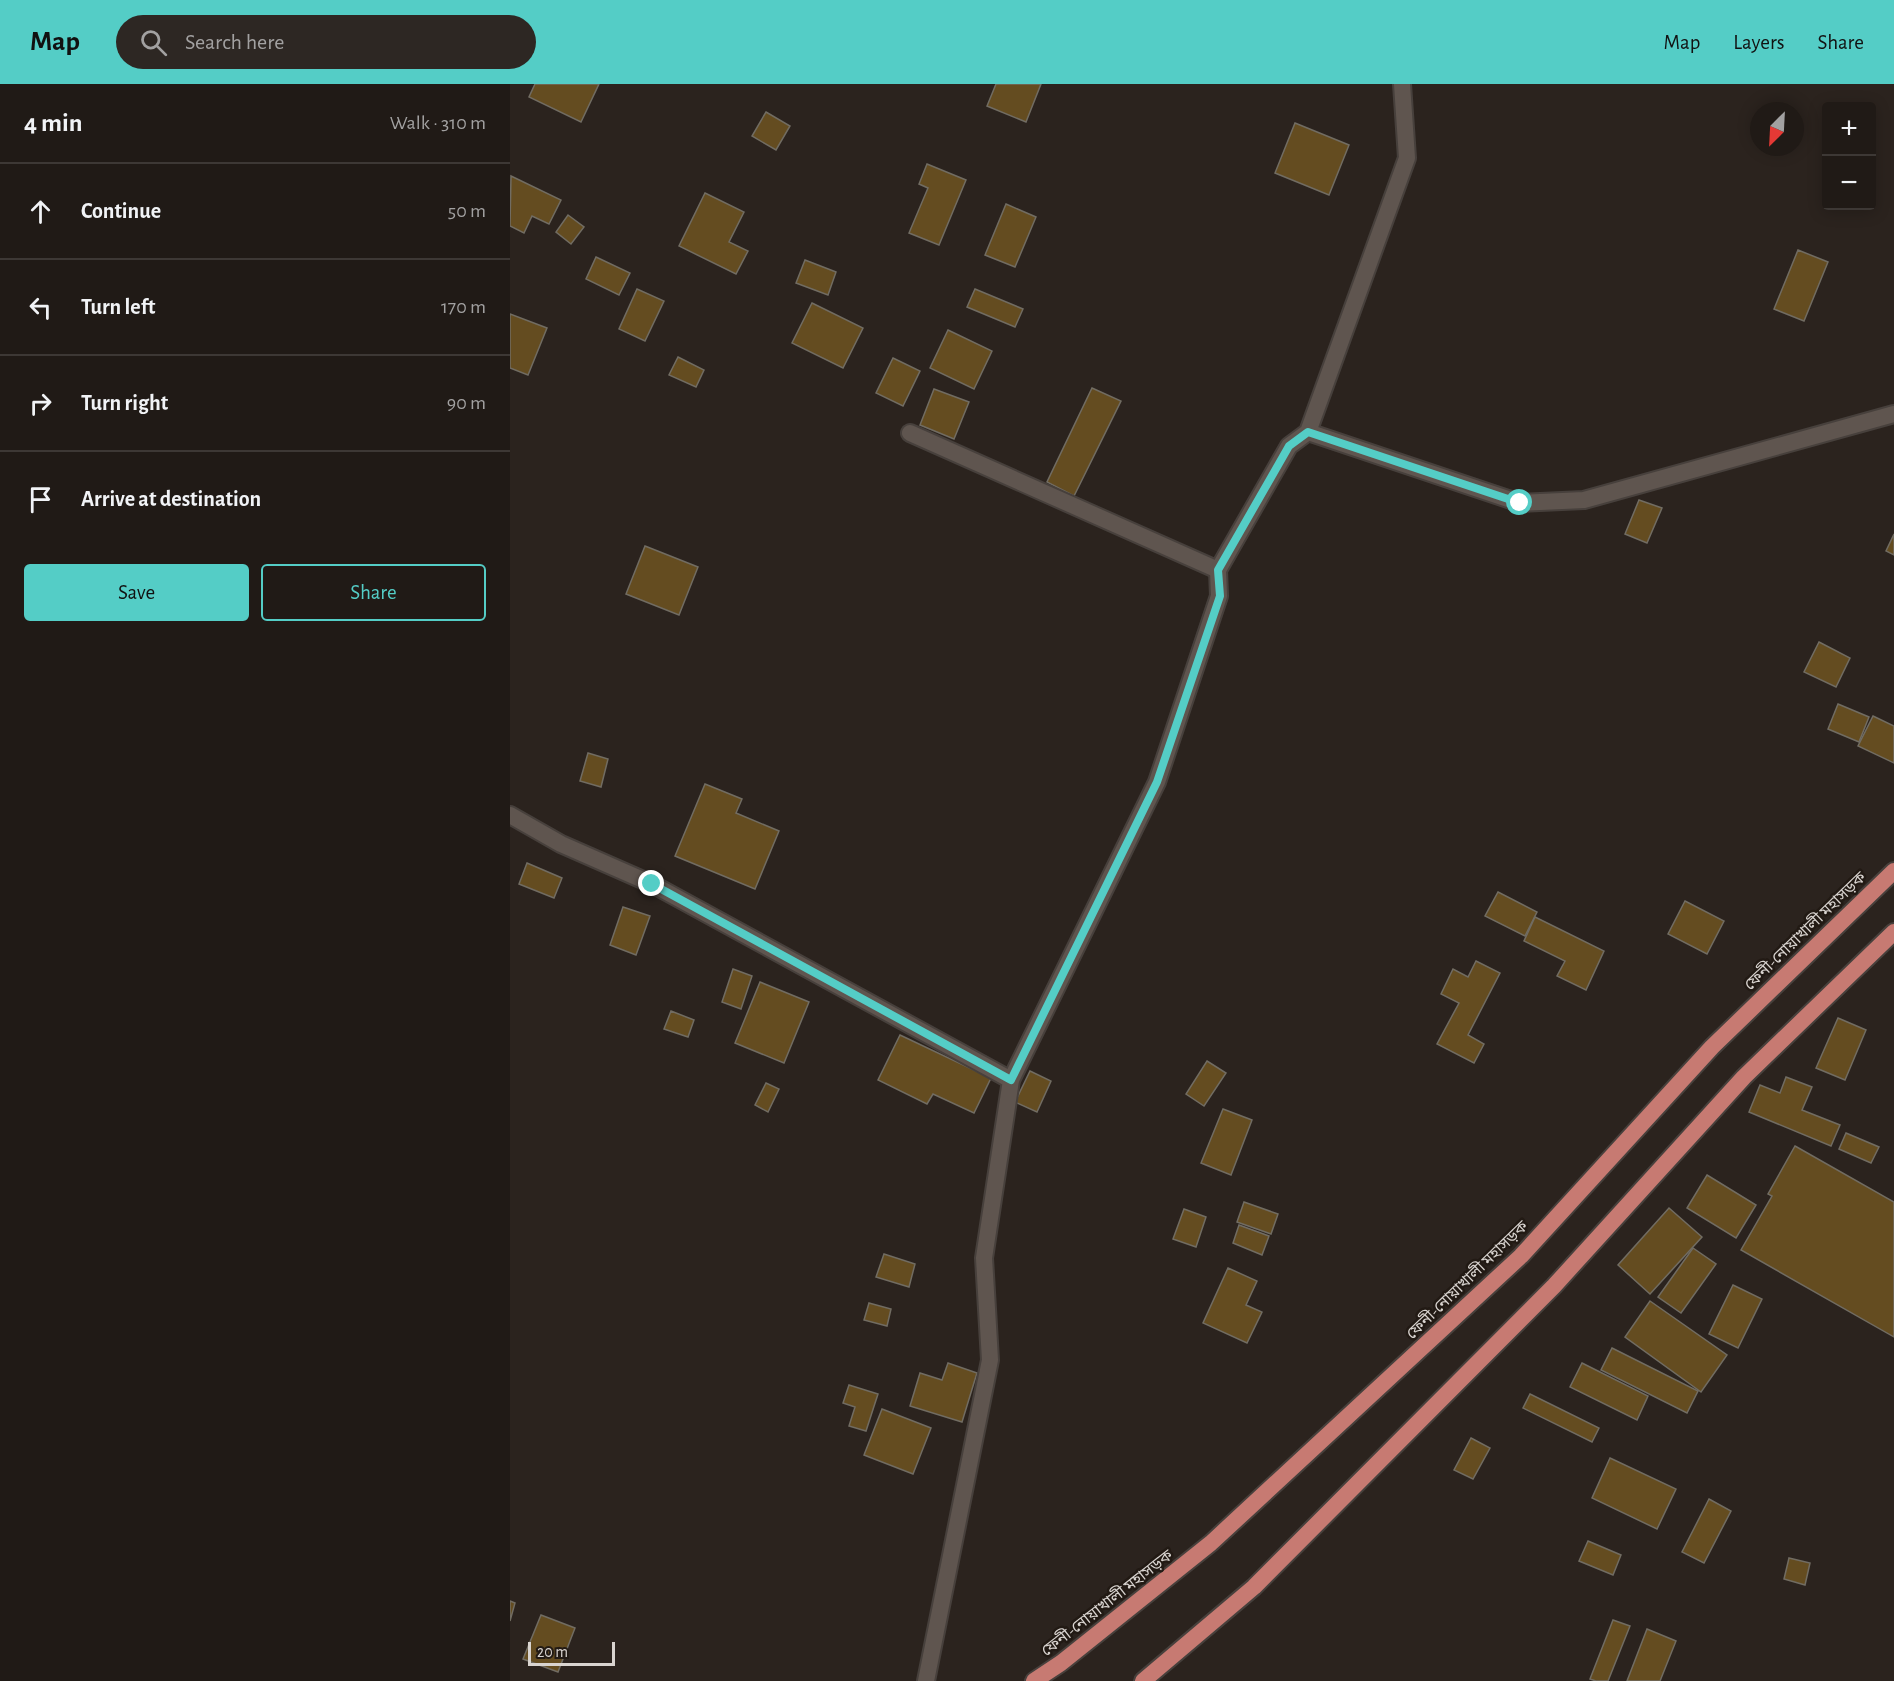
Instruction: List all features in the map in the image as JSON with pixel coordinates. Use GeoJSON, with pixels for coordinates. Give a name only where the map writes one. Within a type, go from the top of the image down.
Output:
{"type":"FeatureCollection","features":[{"type":"Feature","properties":{"kind":"highway","name":"ফেনী-নোয়াখালী মহাসড়ক"},"geometry":{"type":"LineString","coordinates":[[1034,1681],[1062,1663],[1211,1543],[1521,1256],[1712,1047],[1894,871]]}},
{"type":"Feature","properties":{"kind":"highway"},"geometry":{"type":"LineString","coordinates":[[1143,1681],[1262,1578],[1554,1286],[1744,1077],[1894,932]]}},
{"type":"Feature","properties":{"kind":"street"},"geometry":{"type":"LineString","coordinates":[[926,1681],[990,1360],[984,1258],[1011,1080],[1157,782],[1220,596],[1218,570],[1289,446],[1308,432],[1407,158],[1402,84]]}},
{"type":"Feature","properties":{"kind":"street"},"geometry":{"type":"LineString","coordinates":[[1308,432],[1520,503],[1584,500],[1894,414]]}},
{"type":"Feature","properties":{"kind":"street"},"geometry":{"type":"LineString","coordinates":[[910,433],[1218,570]]}},
{"type":"Feature","properties":{"kind":"street"},"geometry":{"type":"LineString","coordinates":[[510,815],[561,844],[652,884],[1011,1080]]}},
{"type":"Feature","properties":{"kind":"building"},"geometry":{"type":"Polygon","coordinates":[[[535,84],[599,84],[581,122],[529,97],[535,84]]]}},
{"type":"Feature","properties":{"kind":"building"},"geometry":{"type":"Polygon","coordinates":[[[996,84],[1041,84],[1026,122],[987,106],[996,84]]]}},
{"type":"Feature","properties":{"kind":"building"},"geometry":{"type":"Polygon","coordinates":[[[766,112],[790,126],[776,150],[752,136],[766,112]]]}},
{"type":"Feature","properties":{"kind":"building"},"geometry":{"type":"Polygon","coordinates":[[[1295,123],[1349,145],[1329,195],[1275,173],[1295,123]]]}},
{"type":"Feature","properties":{"kind":"building"},"geometry":{"type":"Polygon","coordinates":[[[927,164],[966,180],[939,245],[909,233],[928,188],[919,184],[927,164]]]}},
{"type":"Feature","properties":{"kind":"building"},"geometry":{"type":"Polygon","coordinates":[[[511,176],[561,200],[549,224],[532,216],[524,233],[510,226],[511,176]]]}},
{"type":"Feature","properties":{"kind":"building"},"geometry":{"type":"Polygon","coordinates":[[[705,193],[744,212],[729,242],[748,251],[736,274],[679,246],[705,193]]]}},
{"type":"Feature","properties":{"kind":"building"},"geometry":{"type":"Polygon","coordinates":[[[1006,204],[1036,217],[1015,267],[985,255],[1006,204]]]}},
{"type":"Feature","properties":{"kind":"building"},"geometry":{"type":"Polygon","coordinates":[[[568,215],[584,227],[571,244],[556,232],[568,215]]]}},
{"type":"Feature","properties":{"kind":"building"},"geometry":{"type":"Polygon","coordinates":[[[1798,250],[1828,262],[1804,321],[1774,309],[1798,250]]]}},
{"type":"Feature","properties":{"kind":"building"},"geometry":{"type":"Polygon","coordinates":[[[596,257],[630,273],[619,295],[586,279],[596,257]]]}},
{"type":"Feature","properties":{"kind":"building"},"geometry":{"type":"Polygon","coordinates":[[[805,260],[836,272],[828,295],[796,283],[805,260]]]}},
{"type":"Feature","properties":{"kind":"building"},"geometry":{"type":"Polygon","coordinates":[[[637,289],[664,301],[645,341],[619,329],[637,289]]]}},
{"type":"Feature","properties":{"kind":"building"},"geometry":{"type":"Polygon","coordinates":[[[975,289],[1023,309],[1015,327],[967,307],[975,289]]]}},
{"type":"Feature","properties":{"kind":"building"},"geometry":{"type":"Polygon","coordinates":[[[812,303],[863,328],[843,368],[792,343],[812,303]]]}},
{"type":"Feature","properties":{"kind":"building"},"geometry":{"type":"Polygon","coordinates":[[[510,314],[547,328],[528,375],[510,368],[510,314]]]}},
{"type":"Feature","properties":{"kind":"building"},"geometry":{"type":"Polygon","coordinates":[[[948,330],[992,351],[974,389],[930,368],[948,330]]]}},
{"type":"Feature","properties":{"kind":"building"},"geometry":{"type":"Polygon","coordinates":[[[678,357],[704,370],[696,387],[669,375],[678,357]]]}},
{"type":"Feature","properties":{"kind":"building"},"geometry":{"type":"Polygon","coordinates":[[[893,358],[920,371],[903,406],[876,393],[893,358]]]}},
{"type":"Feature","properties":{"kind":"building"},"geometry":{"type":"Polygon","coordinates":[[[1092,388],[1121,401],[1074,496],[1047,482],[1092,388]]]}},
{"type":"Feature","properties":{"kind":"building"},"geometry":{"type":"Polygon","coordinates":[[[934,389],[969,402],[954,439],[920,425],[934,389]]]}},
{"type":"Feature","properties":{"kind":"building"},"geometry":{"type":"Polygon","coordinates":[[[1639,500],[1662,508],[1647,543],[1625,534],[1639,500]]]}},
{"type":"Feature","properties":{"kind":"building"},"geometry":{"type":"Polygon","coordinates":[[[1894,534],[1894,555],[1886,551],[1894,534]]]}},
{"type":"Feature","properties":{"kind":"building"},"geometry":{"type":"Polygon","coordinates":[[[645,546],[698,567],[679,615],[626,594],[645,546]]]}},
{"type":"Feature","properties":{"kind":"building"},"geometry":{"type":"Polygon","coordinates":[[[1819,642],[1850,658],[1836,687],[1804,672],[1819,642]]]}},
{"type":"Feature","properties":{"kind":"building"},"geometry":{"type":"Polygon","coordinates":[[[1838,704],[1869,717],[1859,742],[1828,729],[1838,704]]]}},
{"type":"Feature","properties":{"kind":"building"},"geometry":{"type":"Polygon","coordinates":[[[1873,716],[1894,726],[1894,763],[1858,746],[1873,716]]]}},
{"type":"Feature","properties":{"kind":"building"},"geometry":{"type":"Polygon","coordinates":[[[588,753],[608,759],[601,787],[580,781],[588,753]]]}},
{"type":"Feature","properties":{"kind":"building"},"geometry":{"type":"Polygon","coordinates":[[[705,784],[742,799],[736,813],[779,831],[755,889],[675,856],[705,784]]]}},
{"type":"Feature","properties":{"kind":"building"},"geometry":{"type":"Polygon","coordinates":[[[527,863],[562,878],[554,898],[519,884],[527,863]]]}},
{"type":"Feature","properties":{"kind":"building"},"geometry":{"type":"Polygon","coordinates":[[[1498,892],[1537,912],[1525,936],[1485,916],[1498,892]]]}},
{"type":"Feature","properties":{"kind":"building"},"geometry":{"type":"Polygon","coordinates":[[[1685,901],[1724,921],[1707,954],[1668,934],[1685,901]]]}},
{"type":"Feature","properties":{"kind":"building"},"geometry":{"type":"Polygon","coordinates":[[[623,907],[650,916],[636,955],[610,945],[623,907]]]}},
{"type":"Feature","properties":{"kind":"building"},"geometry":{"type":"Polygon","coordinates":[[[1535,917],[1604,951],[1586,990],[1557,976],[1565,961],[1524,941],[1535,917]]]}},
{"type":"Feature","properties":{"kind":"building"},"geometry":{"type":"Polygon","coordinates":[[[1476,961],[1500,973],[1468,1035],[1484,1044],[1474,1063],[1437,1044],[1459,1003],[1441,994],[1453,969],[1468,977],[1476,961]]]}},
{"type":"Feature","properties":{"kind":"building"},"geometry":{"type":"Polygon","coordinates":[[[733,969],[752,976],[741,1009],[722,1002],[733,969]]]}},
{"type":"Feature","properties":{"kind":"building"},"geometry":{"type":"Polygon","coordinates":[[[760,982],[809,1002],[784,1063],[735,1043],[760,982]]]}},
{"type":"Feature","properties":{"kind":"building"},"geometry":{"type":"Polygon","coordinates":[[[671,1011],[694,1020],[688,1037],[664,1029],[671,1011]]]}},
{"type":"Feature","properties":{"kind":"building"},"geometry":{"type":"Polygon","coordinates":[[[1838,1018],[1866,1030],[1845,1080],[1816,1068],[1838,1018]]]}},
{"type":"Feature","properties":{"kind":"building"},"geometry":{"type":"Polygon","coordinates":[[[900,1035],[991,1078],[974,1113],[933,1094],[927,1104],[878,1080],[900,1035]]]}},
{"type":"Feature","properties":{"kind":"building"},"geometry":{"type":"Polygon","coordinates":[[[1207,1061],[1226,1073],[1204,1106],[1186,1094],[1207,1061]]]}},
{"type":"Feature","properties":{"kind":"building"},"geometry":{"type":"Polygon","coordinates":[[[1030,1071],[1051,1081],[1037,1112],[1015,1102],[1030,1071]]]}},
{"type":"Feature","properties":{"kind":"building"},"geometry":{"type":"Polygon","coordinates":[[[1786,1077],[1812,1087],[1802,1110],[1840,1125],[1831,1146],[1749,1112],[1760,1085],[1780,1093],[1786,1077]]]}},
{"type":"Feature","properties":{"kind":"building"},"geometry":{"type":"Polygon","coordinates":[[[766,1083],[779,1089],[768,1112],[755,1105],[766,1083]]]}},
{"type":"Feature","properties":{"kind":"building"},"geometry":{"type":"Polygon","coordinates":[[[1223,1109],[1252,1120],[1231,1175],[1201,1163],[1223,1109]]]}},
{"type":"Feature","properties":{"kind":"building"},"geometry":{"type":"Polygon","coordinates":[[[1846,1133],[1879,1147],[1871,1163],[1839,1149],[1846,1133]]]}},
{"type":"Feature","properties":{"kind":"building"},"geometry":{"type":"Polygon","coordinates":[[[1795,1146],[1894,1202],[1894,1337],[1741,1250],[1772,1196],[1768,1194],[1795,1146]]]}},
{"type":"Feature","properties":{"kind":"building"},"geometry":{"type":"Polygon","coordinates":[[[1707,1175],[1756,1205],[1736,1238],[1687,1208],[1707,1175]]]}},
{"type":"Feature","properties":{"kind":"building"},"geometry":{"type":"Polygon","coordinates":[[[1244,1202],[1278,1214],[1271,1234],[1237,1222],[1244,1202]]]}},
{"type":"Feature","properties":{"kind":"building"},"geometry":{"type":"Polygon","coordinates":[[[1669,1208],[1702,1237],[1650,1294],[1618,1265],[1669,1208]]]}},
{"type":"Feature","properties":{"kind":"building"},"geometry":{"type":"Polygon","coordinates":[[[1184,1209],[1206,1217],[1196,1247],[1173,1239],[1184,1209]]]}},
{"type":"Feature","properties":{"kind":"building"},"geometry":{"type":"Polygon","coordinates":[[[1239,1225],[1269,1236],[1262,1255],[1233,1243],[1239,1225]]]}},
{"type":"Feature","properties":{"kind":"building"},"geometry":{"type":"Polygon","coordinates":[[[1693,1248],[1716,1264],[1681,1313],[1658,1297],[1693,1248]]]}},
{"type":"Feature","properties":{"kind":"building"},"geometry":{"type":"Polygon","coordinates":[[[884,1254],[915,1264],[909,1287],[876,1277],[884,1254]]]}},
{"type":"Feature","properties":{"kind":"building"},"geometry":{"type":"Polygon","coordinates":[[[1228,1268],[1257,1281],[1246,1305],[1262,1312],[1247,1343],[1203,1323],[1228,1268]]]}},
{"type":"Feature","properties":{"kind":"building"},"geometry":{"type":"Polygon","coordinates":[[[1733,1285],[1762,1299],[1738,1348],[1709,1334],[1733,1285]]]}},
{"type":"Feature","properties":{"kind":"building"},"geometry":{"type":"Polygon","coordinates":[[[1650,1301],[1727,1355],[1701,1392],[1625,1337],[1650,1301]]]}},
{"type":"Feature","properties":{"kind":"building"},"geometry":{"type":"Polygon","coordinates":[[[869,1303],[891,1309],[887,1326],[864,1320],[869,1303]]]}},
{"type":"Feature","properties":{"kind":"building"},"geometry":{"type":"Polygon","coordinates":[[[1612,1348],[1698,1391],[1687,1413],[1601,1370],[1612,1348]]]}},
{"type":"Feature","properties":{"kind":"building"},"geometry":{"type":"Polygon","coordinates":[[[948,1363],[977,1373],[962,1422],[910,1406],[920,1373],[942,1380],[948,1363]]]}},
{"type":"Feature","properties":{"kind":"building"},"geometry":{"type":"Polygon","coordinates":[[[1582,1363],[1648,1396],[1637,1420],[1570,1387],[1582,1363]]]}},
{"type":"Feature","properties":{"kind":"building"},"geometry":{"type":"Polygon","coordinates":[[[849,1385],[878,1394],[866,1431],[849,1426],[855,1407],[843,1403],[849,1385]]]}},
{"type":"Feature","properties":{"kind":"building"},"geometry":{"type":"Polygon","coordinates":[[[1530,1394],[1599,1428],[1592,1442],[1523,1408],[1530,1394]]]}},
{"type":"Feature","properties":{"kind":"building"},"geometry":{"type":"Polygon","coordinates":[[[882,1409],[931,1428],[913,1474],[864,1455],[882,1409]]]}},
{"type":"Feature","properties":{"kind":"building"},"geometry":{"type":"Polygon","coordinates":[[[1471,1438],[1490,1448],[1473,1479],[1454,1470],[1471,1438]]]}},
{"type":"Feature","properties":{"kind":"building"},"geometry":{"type":"Polygon","coordinates":[[[1610,1458],[1676,1489],[1657,1529],[1592,1498],[1610,1458]]]}},
{"type":"Feature","properties":{"kind":"building"},"geometry":{"type":"Polygon","coordinates":[[[1709,1499],[1731,1511],[1704,1563],[1682,1552],[1709,1499]]]}},
{"type":"Feature","properties":{"kind":"building"},"geometry":{"type":"Polygon","coordinates":[[[1588,1541],[1621,1555],[1613,1575],[1579,1561],[1588,1541]]]}},
{"type":"Feature","properties":{"kind":"building"},"geometry":{"type":"Polygon","coordinates":[[[1789,1558],[1810,1563],[1805,1585],[1784,1579],[1789,1558]]]}},
{"type":"Feature","properties":{"kind":"building"},"geometry":{"type":"Polygon","coordinates":[[[510,1601],[515,1603],[510,1621],[510,1601]]]}},
{"type":"Feature","properties":{"kind":"building"},"geometry":{"type":"Polygon","coordinates":[[[541,1615],[575,1628],[558,1672],[523,1659],[541,1615]]]}},
{"type":"Feature","properties":{"kind":"building"},"geometry":{"type":"Polygon","coordinates":[[[1613,1620],[1630,1626],[1608,1681],[1590,1679],[1613,1620]]]}},
{"type":"Feature","properties":{"kind":"building"},"geometry":{"type":"Polygon","coordinates":[[[1647,1629],[1676,1641],[1660,1681],[1627,1681],[1647,1629]]]}},
{"type":"Feature","properties":{"kind":"route"},"geometry":{"type":"LineString","coordinates":[[652,884],[1011,1080],[1157,782],[1220,596],[1218,570],[1289,446],[1308,432],[1520,503]]}}]}
